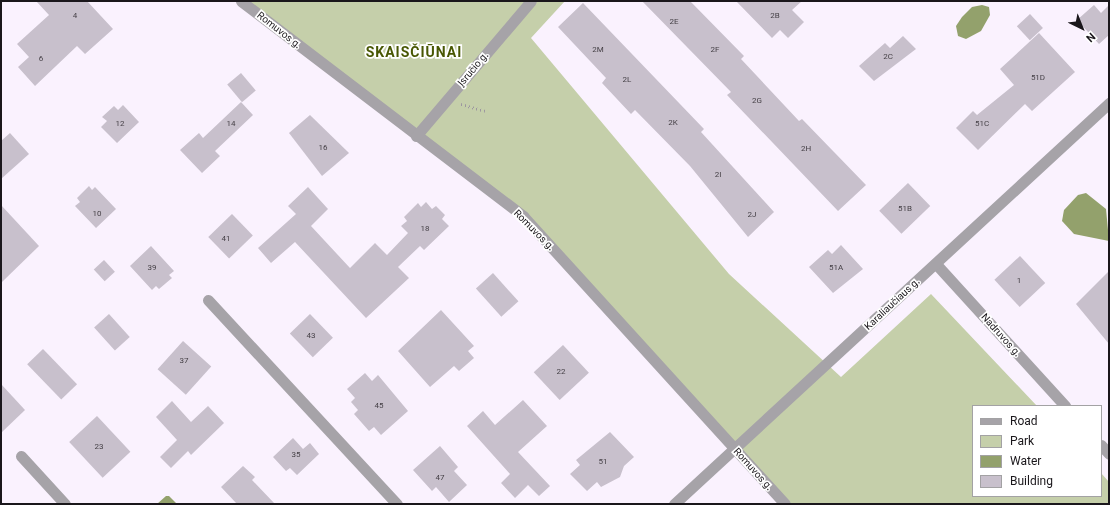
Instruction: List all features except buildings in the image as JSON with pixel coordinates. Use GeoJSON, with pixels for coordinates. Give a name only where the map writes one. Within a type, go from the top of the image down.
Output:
{"type":"FeatureCollection","features":[{"type":"Feature","properties":{"kind":"street","name":"Romuvos g."},"geometry":{"type":"LineString","coordinates":[[241,1],[416,136],[523,216],[785,504]]}},
{"type":"Feature","properties":{"kind":"street","name":"Įsručio g."},"geometry":{"type":"LineString","coordinates":[[416,136],[531,1]]}},
{"type":"Feature","properties":{"kind":"street","name":"Karaliaučiaus g."},"geometry":{"type":"LineString","coordinates":[[674,504],[1109,103]]}},
{"type":"Feature","properties":{"kind":"street","name":"Nadruvos g."},"geometry":{"type":"LineString","coordinates":[[936,264],[1064,405]]}},
{"type":"Feature","properties":{"kind":"street"},"geometry":{"type":"LineString","coordinates":[[208,300],[397,504]]}},
{"type":"Feature","properties":{"kind":"street"},"geometry":{"type":"LineString","coordinates":[[1102,446],[1109,454]]}},
{"type":"Feature","properties":{"kind":"street"},"geometry":{"type":"LineString","coordinates":[[21,456],[65,504]]}},
{"type":"Feature","properties":{"kind":"path"},"geometry":{"type":"LineString","coordinates":[[447,99],[485,111]]}},
{"type":"Feature","properties":{"kind":"green space"},"geometry":{"type":"Polygon","coordinates":[[[241,1],[565,1],[531,38],[729,274],[841,377],[931,294],[1036,405],[972,405],[972,497],[1102,497],[1102,474],[1109,482],[1109,504],[785,504],[523,216],[241,1]]]}},
{"type":"Feature","properties":{"kind":"water"},"geometry":{"type":"Polygon","coordinates":[[[982,5],[989,7],[990,15],[981,31],[966,39],[958,36],[956,26],[962,17],[972,7],[982,5]]]}},
{"type":"Feature","properties":{"kind":"water"},"geometry":{"type":"Polygon","coordinates":[[[1086,193],[1106,209],[1109,241],[1074,234],[1062,221],[1064,210],[1078,195],[1086,193]]]}},
{"type":"Feature","properties":{"kind":"water"},"geometry":{"type":"Polygon","coordinates":[[[166,496],[169,496],[177,504],[157,504],[166,496]]]}},
{"type":"Feature","properties":{"kind":"district","name":"SKAISČIŪNAI"},"geometry":{"type":"Point","coordinates":[414,52]}}]}
